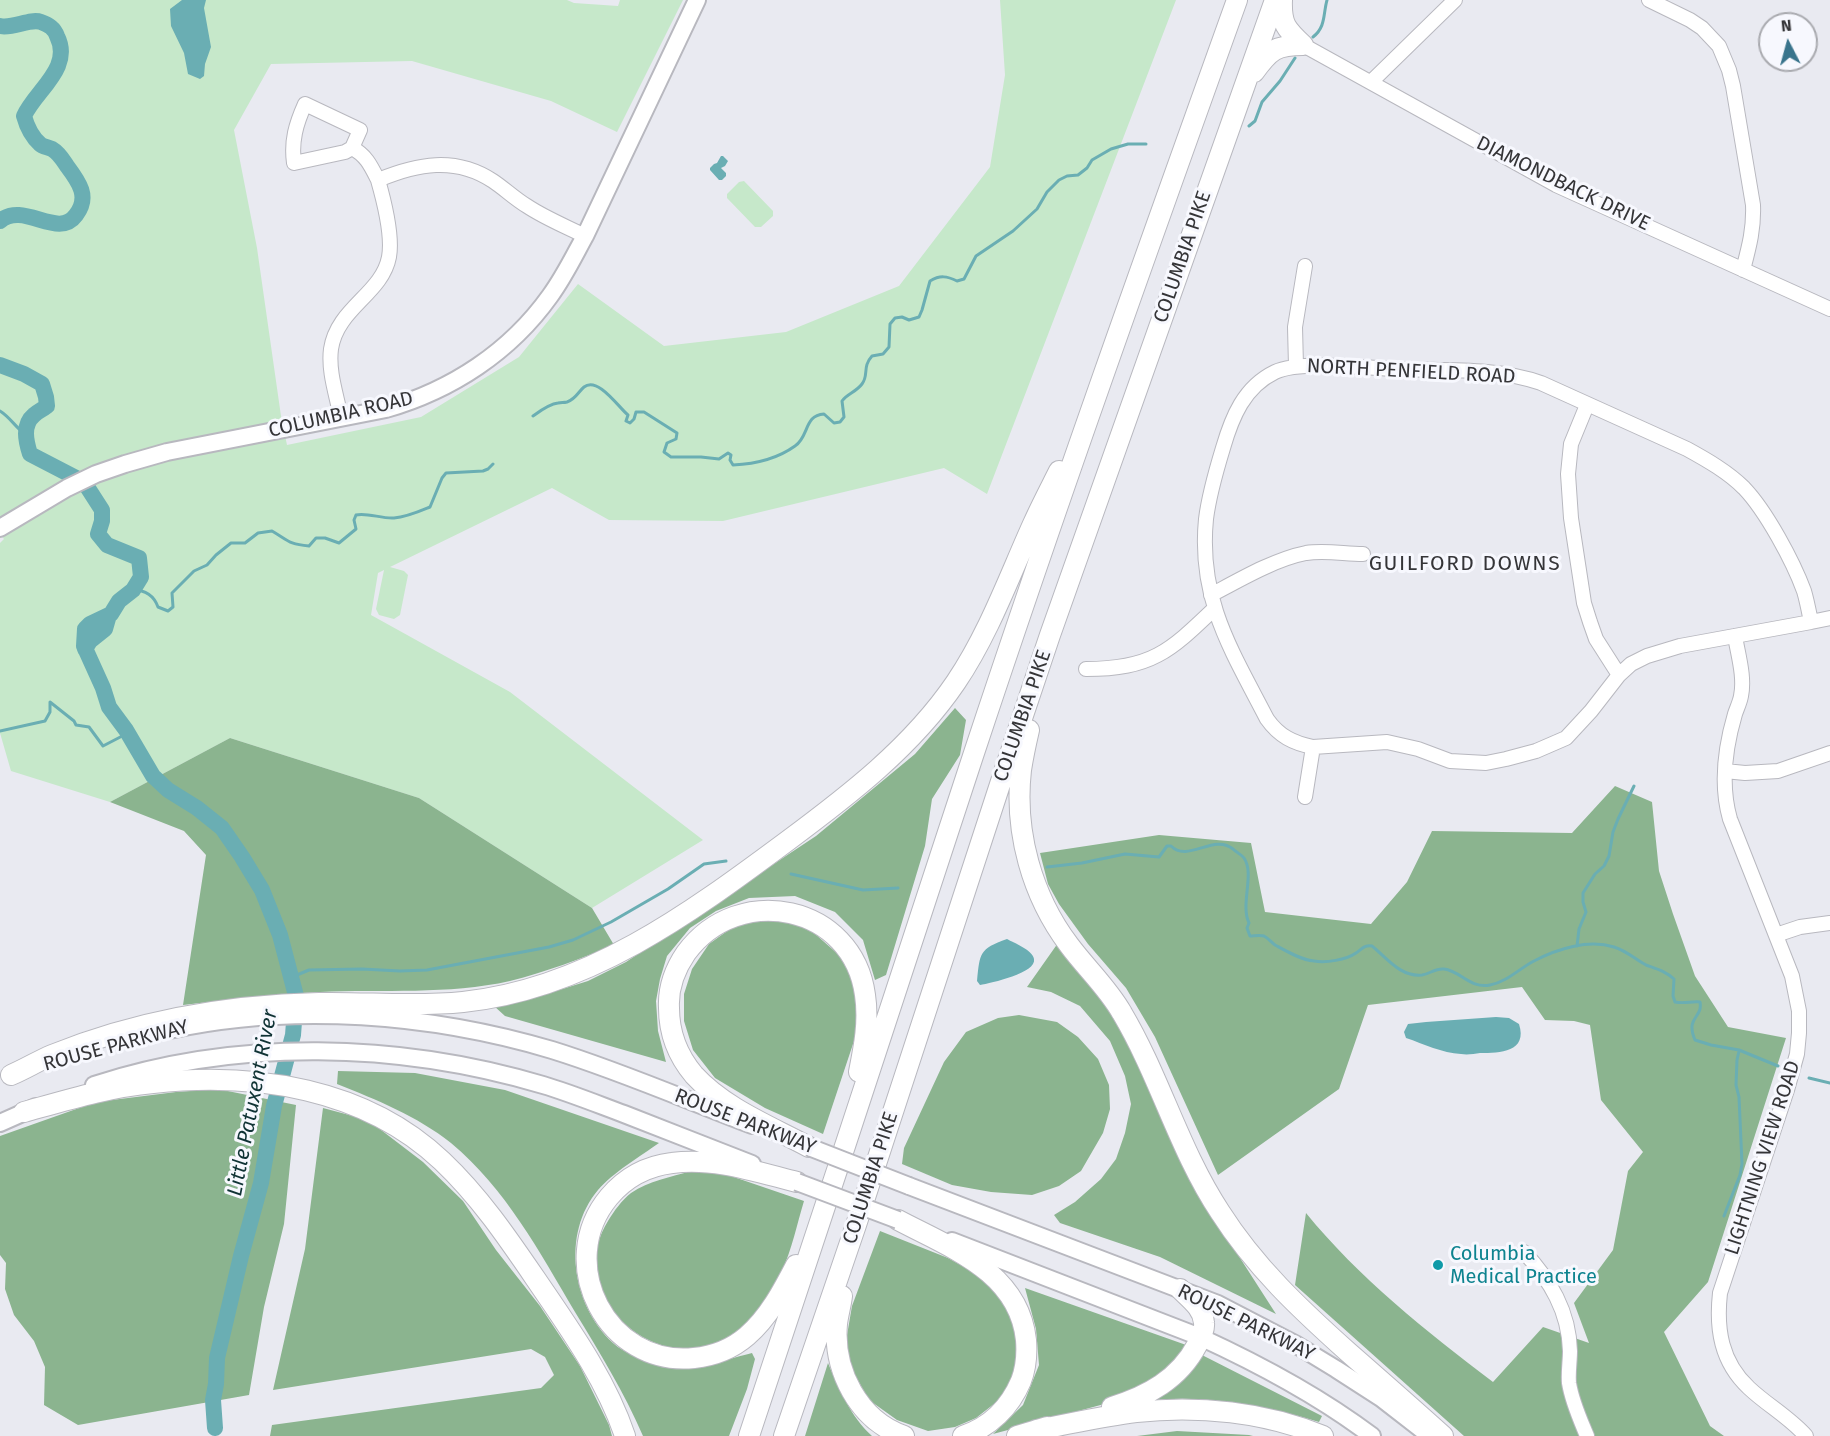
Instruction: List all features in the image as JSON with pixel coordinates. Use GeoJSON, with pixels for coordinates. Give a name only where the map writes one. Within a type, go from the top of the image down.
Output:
{"type":"FeatureCollection","features":[{"type":"Feature","properties":{"kind":"highway","name":"COLUMBIA PIKE"},"geometry":{"type":"LineString","coordinates":[[748,1436],[824,1212],[973,754],[1237,0]]}},
{"type":"Feature","properties":{"kind":"highway","name":"COLUMBIA PIKE"},"geometry":{"type":"LineString","coordinates":[[784,1436],[856,1225],[1050,635],[1275,0]]}},
{"type":"Feature","properties":{"kind":"highway"},"geometry":{"type":"LineString","coordinates":[[1282,0],[1283,23],[1303,45]]}},
{"type":"Feature","properties":{"kind":"highway"},"geometry":{"type":"LineString","coordinates":[[1244,86],[1272,50],[1287,45],[1303,45]]}},
{"type":"Feature","properties":{"kind":"highway"},"geometry":{"type":"LineString","coordinates":[[6,1078],[50,1056],[97,1039],[178,1018],[463,1002],[514,993],[575,974],[603,962],[659,931],[726,886],[821,816],[891,758],[915,733],[954,684],[985,631],[1034,521],[1097,396]]}},
{"type":"Feature","properties":{"kind":"highway"},"geometry":{"type":"LineString","coordinates":[[1050,635],[1021,768],[1020,787],[1022,831],[1026,856],[1043,902],[1067,943],[1121,1011],[1142,1049],[1203,1184],[1219,1212],[1250,1255],[1305,1314],[1443,1436]]}},
{"type":"Feature","properties":{"kind":"highway"},"geometry":{"type":"LineString","coordinates":[[809,1147],[743,1112],[708,1087],[691,1071],[680,1054],[671,1028],[668,1001],[676,970],[683,958],[692,945],[718,923],[745,913],[774,910],[790,913],[816,923],[829,932],[857,966],[865,993],[866,1026],[862,1059],[836,1174]]}},
{"type":"Feature","properties":{"kind":"highway"},"geometry":{"type":"LineString","coordinates":[[24,1112],[113,1089],[152,1083],[190,1080],[255,1082],[305,1089],[349,1103],[397,1127],[441,1159],[485,1206],[571,1332],[603,1385],[625,1436]]}},
{"type":"Feature","properties":{"kind":"highway"},"geometry":{"type":"LineString","coordinates":[[797,1182],[732,1166],[690,1162],[673,1162],[655,1166],[629,1179],[603,1204],[588,1238],[587,1270],[590,1286],[605,1319],[633,1345],[670,1358],[706,1357],[733,1347],[760,1324],[775,1303],[824,1212]]}},
{"type":"Feature","properties":{"kind":"highway"},"geometry":{"type":"LineString","coordinates":[[898,1220],[984,1267],[1008,1293],[1022,1319],[1026,1339],[1026,1360],[1016,1394],[994,1419],[963,1436]]}},
{"type":"Feature","properties":{"kind":"highway"},"geometry":{"type":"LineString","coordinates":[[856,1225],[837,1323],[840,1361],[852,1392],[860,1404],[883,1425],[904,1436]]}},
{"type":"Feature","properties":{"kind":"highway"},"geometry":{"type":"LineString","coordinates":[[1027,1433],[1144,1396],[1180,1371],[1192,1355],[1204,1324],[1201,1312],[1180,1289]]}},
{"type":"Feature","properties":{"kind":"highway"},"geometry":{"type":"LineString","coordinates":[[1027,1433],[1136,1412],[1199,1410],[1265,1418],[1323,1436]]}},
{"type":"Feature","properties":{"kind":"main road","name":"COLUMBIA ROAD"},"geometry":{"type":"LineString","coordinates":[[0,528],[66,488],[96,474],[167,452],[341,418],[413,401],[450,384],[499,352],[524,328],[551,295],[585,236],[697,0]]}},
{"type":"Feature","properties":{"kind":"main road","name":"ROUSE PARKWAY"},"geometry":{"type":"LineString","coordinates":[[323,1009],[431,1024],[514,1040],[554,1051],[1180,1289],[1218,1304],[1315,1356],[1381,1398],[1430,1436]]}},
{"type":"Feature","properties":{"kind":"main road","name":"ROUSE PARKWAY"},"geometry":{"type":"LineString","coordinates":[[6,1078],[100,1046],[170,1029],[264,1012]]}},
{"type":"Feature","properties":{"kind":"main road","name":"ROUSE PARKWAY"},"geometry":{"type":"LineString","coordinates":[[0,1123],[65,1095],[148,1070],[224,1057],[316,1051],[386,1054],[426,1059],[507,1075],[546,1085],[595,1103],[1200,1338],[1241,1356],[1291,1383],[1319,1399],[1372,1436]]}},
{"type":"Feature","properties":{"kind":"street"},"geometry":{"type":"LineString","coordinates":[[1371,82],[1455,0]]}},
{"type":"Feature","properties":{"kind":"street"},"geometry":{"type":"LineString","coordinates":[[1649,0],[1675,11],[1702,28],[1719,46],[1729,70],[1753,205],[1752,240],[1743,270]]}},
{"type":"Feature","properties":{"kind":"street","name":"DIAMONDBACK DRIVE"},"geometry":{"type":"LineString","coordinates":[[1303,45],[1556,185],[1830,309]]}},
{"type":"Feature","properties":{"kind":"street"},"geometry":{"type":"LineString","coordinates":[[305,104],[360,130],[352,148],[345,153],[294,163],[292,149],[294,134],[305,104]]}},
{"type":"Feature","properties":{"kind":"street"},"geometry":{"type":"LineString","coordinates":[[341,418],[331,368],[331,348],[340,325],[353,306],[376,284],[389,256],[388,231],[378,180],[368,159],[360,151],[352,148]]}},
{"type":"Feature","properties":{"kind":"street"},"geometry":{"type":"LineString","coordinates":[[378,180],[397,172],[426,165],[449,165],[471,170],[491,180],[528,207],[585,236]]}},
{"type":"Feature","properties":{"kind":"street"},"geometry":{"type":"LineString","coordinates":[[1305,266],[1294,327],[1296,366],[1273,372],[1254,386],[1241,402],[1232,420],[1211,491],[1206,518],[1205,562],[1213,601],[1226,638],[1274,728],[1292,742],[1312,747],[1387,742],[1402,744],[1450,761],[1486,763],[1506,759],[1536,751],[1566,738],[1619,675],[1631,664],[1654,653],[1830,618]]}},
{"type":"Feature","properties":{"kind":"street","name":"NORTH PENFIELD ROAD"},"geometry":{"type":"LineString","coordinates":[[1296,366],[1490,372],[1522,376],[1687,449],[1716,466],[1744,489],[1773,528],[1805,594],[1811,622]]}},
{"type":"Feature","properties":{"kind":"street"},"geometry":{"type":"LineString","coordinates":[[1587,405],[1571,444],[1568,493],[1584,603],[1596,639],[1619,675]]}},
{"type":"Feature","properties":{"kind":"street"},"geometry":{"type":"LineString","coordinates":[[1086,669],[1131,665],[1156,657],[1176,644],[1213,601],[1271,566],[1307,553],[1363,554]]}},
{"type":"Feature","properties":{"kind":"street","name":"LIGHTNING VIEW ROAD"},"geometry":{"type":"LineString","coordinates":[[1731,637],[1742,682],[1741,696],[1726,750],[1725,802],[1792,976],[1799,1011],[1797,1054],[1726,1270],[1720,1293],[1718,1328],[1726,1353],[1738,1377],[1806,1436]]}},
{"type":"Feature","properties":{"kind":"street"},"geometry":{"type":"LineString","coordinates":[[1305,797],[1312,747]]}},
{"type":"Feature","properties":{"kind":"street"},"geometry":{"type":"LineString","coordinates":[[1725,771],[1745,773],[1778,771],[1830,753]]}},
{"type":"Feature","properties":{"kind":"street"},"geometry":{"type":"LineString","coordinates":[[1776,935],[1800,927],[1830,923]]}},
{"type":"Feature","properties":{"kind":"street"},"geometry":{"type":"LineString","coordinates":[[1524,1252],[1541,1270],[1559,1300],[1565,1318],[1570,1351],[1569,1381],[1577,1413],[1587,1436]]}},
{"type":"Feature","properties":{"kind":"green space"},"geometry":{"type":"Polygon","coordinates":[[[0,0],[567,0],[574,3],[618,6],[620,0],[683,0],[617,132],[551,101],[412,61],[271,64],[234,130],[257,248],[287,445],[421,417],[519,357],[578,284],[664,346],[786,332],[899,286],[990,167],[1005,75],[1000,0],[1176,0],[987,494],[944,468],[723,521],[609,520],[552,488],[390,567],[404,571],[408,575],[400,615],[394,619],[379,615],[376,609],[384,570],[378,573],[371,615],[510,692],[703,840],[592,908],[419,798],[230,738],[110,802],[11,771],[0,733],[0,543],[4,539],[0,534],[0,0]]]}},
{"type":"Feature","properties":{"kind":"green space"},"geometry":{"type":"Polygon","coordinates":[[[744,181],[773,211],[773,216],[761,227],[755,227],[727,198],[727,194],[739,182],[744,181]]]}},
{"type":"Feature","properties":{"kind":"green space"},"geometry":{"type":"Polygon","coordinates":[[[955,708],[966,720],[960,755],[932,799],[925,846],[886,975],[875,980],[863,940],[835,912],[795,896],[749,898],[716,911],[690,928],[667,956],[656,1001],[658,1031],[666,1062],[505,1016],[494,1006],[543,995],[588,981],[626,962],[816,836],[915,754],[955,708]]]}},
{"type":"Feature","properties":{"kind":"green space"},"geometry":{"type":"Polygon","coordinates":[[[230,738],[419,798],[592,908],[614,945],[537,974],[487,985],[439,990],[303,993],[183,1005],[206,855],[184,831],[110,802],[230,738]]]}},
{"type":"Feature","properties":{"kind":"green space"},"geometry":{"type":"Polygon","coordinates":[[[1615,786],[1652,802],[1659,871],[1673,914],[1695,976],[1728,1027],[1786,1038],[1708,1282],[1664,1332],[1710,1426],[1724,1436],[1464,1436],[1295,1285],[1306,1213],[1326,1237],[1394,1303],[1493,1382],[1543,1327],[1589,1343],[1574,1303],[1613,1250],[1628,1171],[1643,1152],[1601,1100],[1590,1025],[1574,1021],[1545,1020],[1522,987],[1368,1005],[1339,1089],[1218,1175],[1155,1037],[1126,988],[1088,944],[1059,904],[1048,884],[1040,853],[1159,835],[1251,843],[1265,912],[1371,924],[1407,882],[1432,831],[1572,833],[1615,786]]]}},
{"type":"Feature","properties":{"kind":"green space"},"geometry":{"type":"Polygon","coordinates":[[[760,918],[791,920],[814,933],[839,955],[856,985],[860,1014],[855,1038],[823,1134],[765,1108],[715,1078],[693,1050],[684,1021],[684,994],[692,969],[709,944],[737,924],[760,918]]]}},
{"type":"Feature","properties":{"kind":"green space"},"geometry":{"type":"Polygon","coordinates":[[[1058,943],[1114,1016],[1213,1216],[1276,1314],[1160,1257],[1060,1223],[1054,1215],[1075,1202],[1101,1179],[1116,1159],[1125,1133],[1131,1104],[1125,1076],[1110,1041],[1080,1006],[1051,992],[1027,987],[1058,943]]]}},
{"type":"Feature","properties":{"kind":"green space"},"geometry":{"type":"Polygon","coordinates":[[[1019,1015],[1057,1022],[1078,1037],[1098,1059],[1109,1085],[1110,1109],[1103,1133],[1081,1171],[1059,1186],[1032,1195],[991,1192],[952,1185],[902,1164],[904,1148],[944,1062],[966,1032],[998,1018],[1019,1015]]]}},
{"type":"Feature","properties":{"kind":"green space"},"geometry":{"type":"Polygon","coordinates":[[[338,1071],[415,1073],[505,1090],[659,1143],[611,1178],[598,1190],[586,1208],[579,1227],[576,1248],[576,1269],[580,1289],[599,1327],[618,1347],[641,1359],[669,1367],[684,1368],[752,1353],[755,1359],[747,1389],[729,1436],[643,1436],[611,1373],[548,1266],[520,1222],[489,1180],[438,1133],[411,1117],[337,1084],[338,1071]]]}},
{"type":"Feature","properties":{"kind":"green space"},"geometry":{"type":"Polygon","coordinates":[[[218,1089],[296,1105],[284,1224],[264,1307],[249,1395],[78,1425],[44,1405],[45,1367],[34,1341],[14,1315],[5,1289],[6,1263],[0,1255],[0,1136],[96,1102],[218,1089]]]}},
{"type":"Feature","properties":{"kind":"green space"},"geometry":{"type":"Polygon","coordinates":[[[323,1108],[368,1120],[423,1162],[463,1201],[496,1250],[540,1306],[580,1366],[609,1425],[612,1436],[270,1436],[272,1425],[541,1388],[554,1375],[545,1357],[531,1349],[273,1390],[305,1249],[323,1108]]]}},
{"type":"Feature","properties":{"kind":"green space"},"geometry":{"type":"Polygon","coordinates":[[[691,1171],[725,1174],[804,1201],[786,1263],[760,1313],[748,1325],[729,1338],[691,1349],[667,1346],[645,1338],[626,1325],[611,1308],[601,1288],[596,1266],[598,1244],[608,1221],[624,1199],[645,1185],[691,1171]]]}},
{"type":"Feature","properties":{"kind":"green space"},"geometry":{"type":"Polygon","coordinates":[[[880,1231],[948,1258],[973,1272],[993,1288],[1007,1308],[1018,1351],[1016,1372],[999,1400],[976,1418],[955,1427],[928,1431],[897,1420],[869,1400],[851,1368],[846,1341],[852,1306],[880,1231]]]}},
{"type":"Feature","properties":{"kind":"green space"},"geometry":{"type":"Polygon","coordinates":[[[1025,1288],[1189,1346],[1172,1369],[1108,1403],[993,1434],[1023,1405],[1039,1365],[1036,1329],[1025,1288]]]}},
{"type":"Feature","properties":{"kind":"green space"},"geometry":{"type":"Polygon","coordinates":[[[1200,1354],[1322,1416],[1319,1422],[1233,1402],[1189,1399],[1146,1401],[1200,1354]]]}},
{"type":"Feature","properties":{"kind":"green space"},"geometry":{"type":"Polygon","coordinates":[[[828,1363],[841,1393],[872,1436],[805,1436],[828,1363]]]}},
{"type":"Feature","properties":{"kind":"green space"},"geometry":{"type":"Polygon","coordinates":[[[1177,1431],[1249,1435],[1253,1436],[1137,1436],[1177,1431]]]}},
{"type":"Feature","properties":{"kind":"water"},"geometry":{"type":"Polygon","coordinates":[[[182,0],[206,0],[204,8],[211,47],[205,64],[204,76],[200,79],[188,74],[184,53],[171,26],[170,9],[182,0]]]}},
{"type":"Feature","properties":{"kind":"water"},"geometry":{"type":"Polygon","coordinates":[[[721,156],[728,161],[721,168],[726,176],[719,180],[710,168],[721,156]]]}},
{"type":"Feature","properties":{"kind":"water"},"geometry":{"type":"Polygon","coordinates":[[[1007,939],[1030,953],[1034,959],[1033,964],[1012,977],[980,985],[977,981],[980,958],[986,949],[1007,939]]]}},
{"type":"Feature","properties":{"kind":"water"},"geometry":{"type":"Polygon","coordinates":[[[1509,1018],[1519,1024],[1520,1040],[1516,1045],[1504,1051],[1454,1053],[1406,1038],[1404,1032],[1408,1024],[1509,1018]]]}},
{"type":"Feature","properties":{"kind":"waterway"},"geometry":{"type":"LineString","coordinates":[[1313,37],[1322,25],[1327,0]]}},
{"type":"Feature","properties":{"kind":"waterway","name":"Little Patuxent River"},"geometry":{"type":"LineString","coordinates":[[0,26],[37,21],[49,26],[56,33],[61,48],[57,69],[24,116],[26,124],[37,141],[50,148],[62,159],[79,184],[82,196],[80,208],[69,222],[50,223],[19,215],[9,216],[0,221]]}},
{"type":"Feature","properties":{"kind":"waterway"},"geometry":{"type":"LineString","coordinates":[[1249,126],[1255,121],[1262,102],[1280,81],[1295,58]]}},
{"type":"Feature","properties":{"kind":"waterway"},"geometry":{"type":"LineString","coordinates":[[533,416],[551,405],[570,401],[584,387],[590,385],[608,394],[628,415],[626,421],[630,423],[636,412],[644,412],[677,433],[676,439],[667,443],[664,452],[671,457],[719,459],[728,453],[731,455],[730,460],[733,465],[758,462],[781,454],[799,442],[810,422],[818,415],[824,414],[834,423],[840,422],[844,417],[842,401],[862,384],[867,364],[872,356],[883,354],[889,347],[890,324],[895,318],[902,317],[909,320],[919,317],[930,281],[940,277],[957,281],[964,279],[976,256],[1013,231],[1037,209],[1047,192],[1059,180],[1067,176],[1078,175],[1087,168],[1092,160],[1111,149],[1128,144],[1146,144]]}},
{"type":"Feature","properties":{"kind":"waterway","name":"Little Patuxent River"},"geometry":{"type":"LineString","coordinates":[[0,365],[42,384],[47,406],[30,419],[26,428],[30,454],[84,482],[102,510],[102,521],[98,534],[107,545],[139,558],[141,577],[133,590],[119,601],[111,614],[90,624],[85,629],[84,646],[109,707],[126,730],[153,776],[168,790],[197,808],[222,828],[242,857],[262,890],[280,935],[296,996],[293,1035],[274,1106],[261,1183],[217,1358],[213,1400],[215,1428]]}},
{"type":"Feature","properties":{"kind":"waterway"},"geometry":{"type":"LineString","coordinates":[[0,411],[26,435]]}},
{"type":"Feature","properties":{"kind":"waterway"},"geometry":{"type":"LineString","coordinates":[[133,590],[149,594],[158,607],[168,611],[173,607],[172,593],[194,571],[207,565],[231,543],[245,543],[258,533],[272,531],[289,542],[302,545],[309,546],[316,538],[325,538],[339,543],[356,529],[354,520],[356,515],[394,518],[417,512],[430,507],[446,473],[483,471],[493,464]]}},
{"type":"Feature","properties":{"kind":"waterway"},"geometry":{"type":"LineString","coordinates":[[85,649],[90,641],[105,629],[109,615]]}},
{"type":"Feature","properties":{"kind":"waterway"},"geometry":{"type":"LineString","coordinates":[[0,731],[45,721],[50,712],[50,702],[76,725],[89,727],[103,746],[128,733]]}},
{"type":"Feature","properties":{"kind":"waterway"},"geometry":{"type":"LineString","coordinates":[[1577,946],[1579,929],[1586,912],[1583,893],[1609,856],[1613,832],[1634,786]]}},
{"type":"Feature","properties":{"kind":"waterway"},"geometry":{"type":"LineString","coordinates":[[1047,867],[1082,863],[1125,854],[1159,857],[1167,846],[1185,851],[1218,844],[1226,845],[1242,856],[1247,865],[1246,907],[1249,923],[1247,928],[1250,936],[1264,936],[1294,955],[1319,962],[1341,959],[1372,946],[1394,966],[1407,973],[1422,975],[1438,969],[1450,970],[1483,986],[1502,981],[1534,961],[1573,946],[1594,944],[1614,947],[1674,979],[1675,1002],[1700,1002],[1699,1012],[1692,1026],[1695,1040],[1739,1050],[1778,1066]]}},
{"type":"Feature","properties":{"kind":"waterway"},"geometry":{"type":"LineString","coordinates":[[292,977],[309,970],[427,970],[549,947],[573,940],[611,922],[668,889],[704,864],[726,861]]}},
{"type":"Feature","properties":{"kind":"waterway"},"geometry":{"type":"LineString","coordinates":[[791,874],[863,890],[898,888]]}},
{"type":"Feature","properties":{"kind":"waterway"},"geometry":{"type":"LineString","coordinates":[[1724,1216],[1742,1164],[1739,1097],[1736,1085],[1739,1051]]}},
{"type":"Feature","properties":{"kind":"waterway"},"geometry":{"type":"LineString","coordinates":[[1809,1078],[1830,1083]]}},
{"type":"Feature","properties":{"kind":"place","name":"Columbia Medical Practice"},"geometry":{"type":"Point","coordinates":[1438,1265]}},
{"type":"Feature","properties":{"kind":"district","name":"GUILFORD DOWNS"},"geometry":{"type":"Point","coordinates":[1465,564]}}]}
